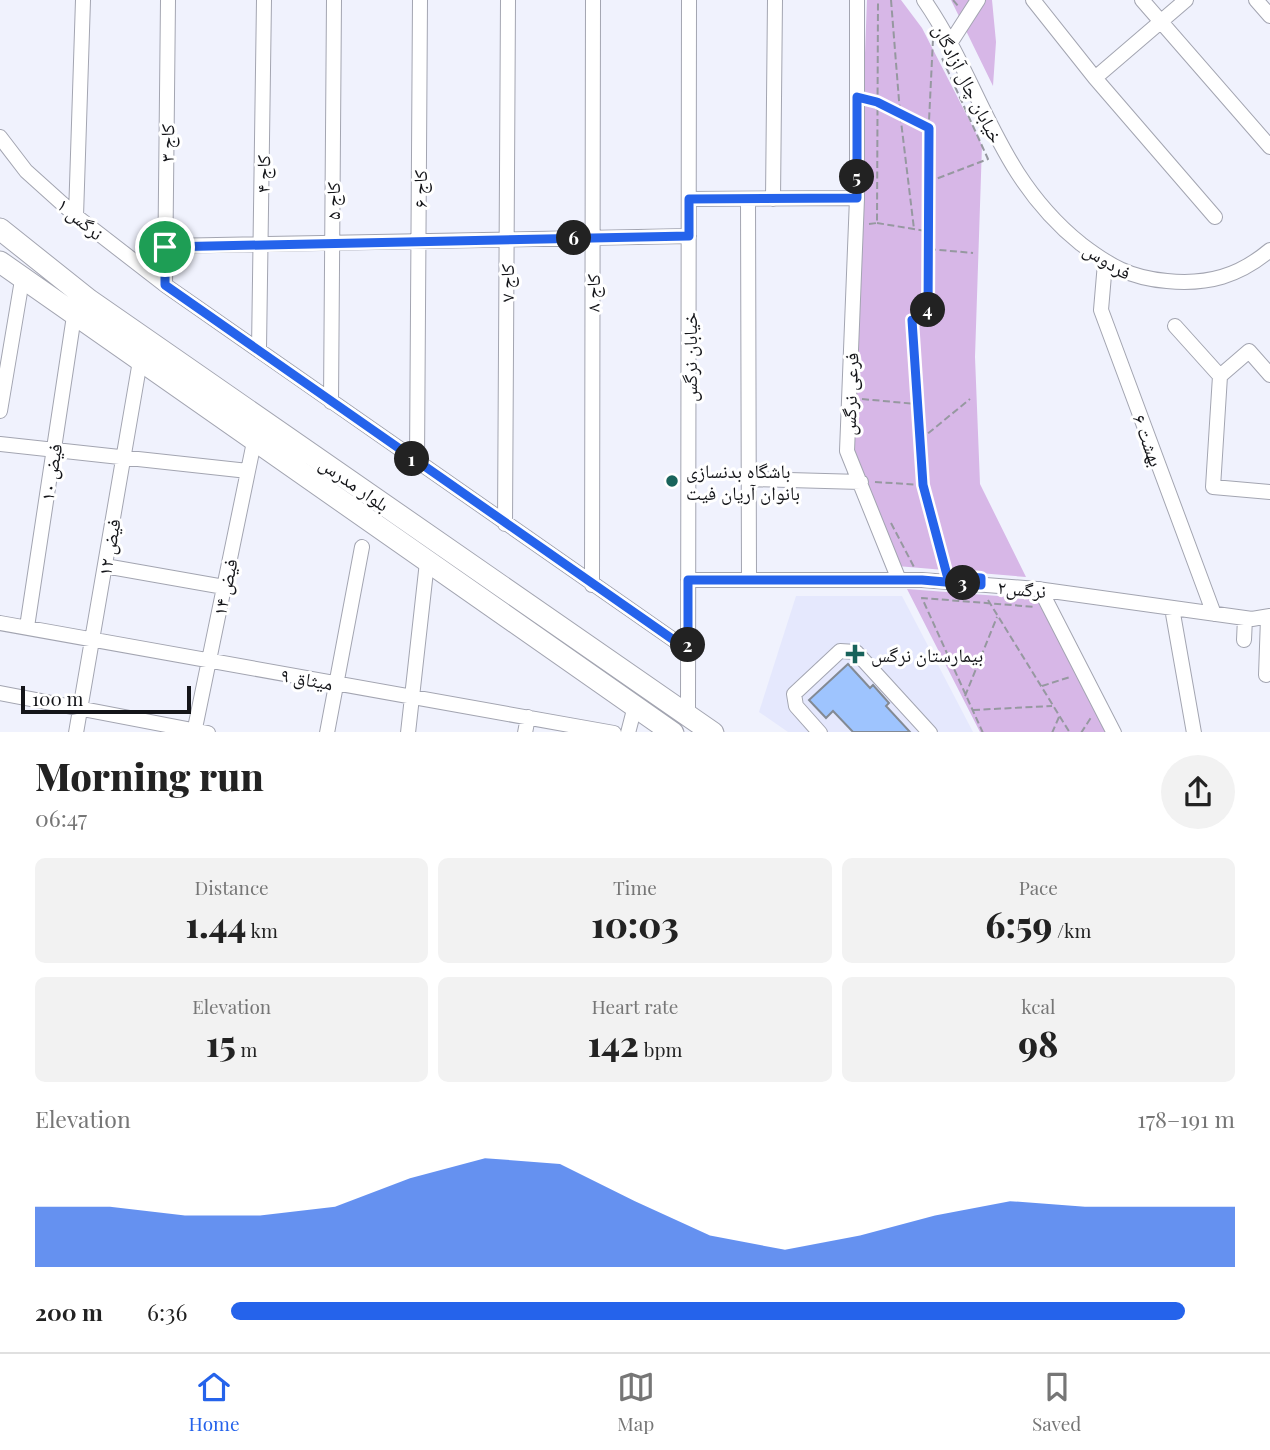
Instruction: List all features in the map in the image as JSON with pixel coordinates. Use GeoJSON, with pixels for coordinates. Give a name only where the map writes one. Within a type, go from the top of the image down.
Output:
{"type":"FeatureCollection","features":[{"type":"Feature","properties":{"kind":"highway","name":"بلوار مدرس"},"geometry":{"type":"LineString","coordinates":[[0,229],[99,307],[712,732]]}},
{"type":"Feature","properties":{"kind":"highway","name":"بلوار مدرس"},"geometry":{"type":"LineString","coordinates":[[0,262],[22,280],[672,732]]}},
{"type":"Feature","properties":{"kind":"street"},"geometry":{"type":"LineString","coordinates":[[76,216],[83,0]]}},
{"type":"Feature","properties":{"kind":"street","name":"کاج ۳"},"geometry":{"type":"LineString","coordinates":[[165,285],[168,0]]}},
{"type":"Feature","properties":{"kind":"street","name":"کاج ۴"},"geometry":{"type":"LineString","coordinates":[[259,349],[264,0]]}},
{"type":"Feature","properties":{"kind":"street","name":"کاج ۵"},"geometry":{"type":"LineString","coordinates":[[331,402],[334,0]]}},
{"type":"Feature","properties":{"kind":"street","name":"کاج ۶"},"geometry":{"type":"LineString","coordinates":[[417,463],[420,0]]}},
{"type":"Feature","properties":{"kind":"street","name":"کاج ۷"},"geometry":{"type":"LineString","coordinates":[[505,524],[508,0]]}},
{"type":"Feature","properties":{"kind":"street","name":"کاج ۸"},"geometry":{"type":"LineString","coordinates":[[592,585],[593,0]]}},
{"type":"Feature","properties":{"kind":"street","name":"خیابان نرگس"},"geometry":{"type":"LineString","coordinates":[[688,714],[689,0]]}},
{"type":"Feature","properties":{"kind":"street"},"geometry":{"type":"LineString","coordinates":[[774,199],[775,0]]}},
{"type":"Feature","properties":{"kind":"street","name":"فرعی نرگس"},"geometry":{"type":"LineString","coordinates":[[858,0],[857,198],[847,451],[899,580]]}},
{"type":"Feature","properties":{"kind":"street","name":"خیابان چال آزادگان"},"geometry":{"type":"LineString","coordinates":[[924,0],[1013,168]]}},
{"type":"Feature","properties":{"kind":"street"},"geometry":{"type":"LineString","coordinates":[[949,45],[978,0]]}},
{"type":"Feature","properties":{"kind":"street"},"geometry":{"type":"LineString","coordinates":[[1033,0],[1095,78],[1215,217]]}},
{"type":"Feature","properties":{"kind":"street"},"geometry":{"type":"LineString","coordinates":[[1143,0],[1270,146]]}},
{"type":"Feature","properties":{"kind":"street"},"geometry":{"type":"LineString","coordinates":[[1095,78],[1186,0]]}},
{"type":"Feature","properties":{"kind":"street"},"geometry":{"type":"LineString","coordinates":[[1256,0],[1270,16]]}},
{"type":"Feature","properties":{"kind":"street","name":"نرگس ۱"},"geometry":{"type":"LineString","coordinates":[[0,137],[26,171],[76,216],[165,285],[688,650]]}},
{"type":"Feature","properties":{"kind":"street","name":"فردوس"},"geometry":{"type":"LineString","coordinates":[[1013,168],[1039,205],[1060,227],[1105,263],[1139,279],[1181,283],[1221,280],[1252,265],[1270,250]]}},
{"type":"Feature","properties":{"kind":"street"},"geometry":{"type":"LineString","coordinates":[[689,199],[857,198]]}},
{"type":"Feature","properties":{"kind":"street"},"geometry":{"type":"LineString","coordinates":[[748,199],[749,580]]}},
{"type":"Feature","properties":{"kind":"street"},"geometry":{"type":"LineString","coordinates":[[165,247],[689,236]]}},
{"type":"Feature","properties":{"kind":"street","name":"بهشت ۶"},"geometry":{"type":"LineString","coordinates":[[1105,263],[1101,310],[1214,614]]}},
{"type":"Feature","properties":{"kind":"street"},"geometry":{"type":"LineString","coordinates":[[0,411],[22,280]]}},
{"type":"Feature","properties":{"kind":"street","name":"فیض ۱۰"},"geometry":{"type":"LineString","coordinates":[[27,627],[74,316]]}},
{"type":"Feature","properties":{"kind":"street"},"geometry":{"type":"LineString","coordinates":[[1175,326],[1220,376],[1213,487],[1270,492]]}},
{"type":"Feature","properties":{"kind":"street"},"geometry":{"type":"LineString","coordinates":[[1220,376],[1249,351],[1270,375]]}},
{"type":"Feature","properties":{"kind":"street","name":"فیض ۱۲"},"geometry":{"type":"LineString","coordinates":[[76,732],[140,362]]}},
{"type":"Feature","properties":{"kind":"street","name":"فیض ۱۴"},"geometry":{"type":"LineString","coordinates":[[199,732],[209,660],[254,442]]}},
{"type":"Feature","properties":{"kind":"street"},"geometry":{"type":"LineString","coordinates":[[0,444],[248,471]]}},
{"type":"Feature","properties":{"kind":"street"},"geometry":{"type":"LineString","coordinates":[[748,479],[860,482]]}},
{"type":"Feature","properties":{"kind":"street"},"geometry":{"type":"LineString","coordinates":[[327,732],[362,547]]}},
{"type":"Feature","properties":{"kind":"street"},"geometry":{"type":"LineString","coordinates":[[408,732],[427,562]]}},
{"type":"Feature","properties":{"kind":"street"},"geometry":{"type":"LineString","coordinates":[[104,566],[224,587]]}},
{"type":"Feature","properties":{"kind":"street","name":"نرگس۲"},"geometry":{"type":"LineString","coordinates":[[688,580],[899,580],[981,585],[1040,589],[1245,618],[1269,617]]}},
{"type":"Feature","properties":{"kind":"street"},"geometry":{"type":"LineString","coordinates":[[1040,589],[1114,732]]}},
{"type":"Feature","properties":{"kind":"street"},"geometry":{"type":"LineString","coordinates":[[1172,608],[1194,732]]}},
{"type":"Feature","properties":{"kind":"street"},"geometry":{"type":"LineString","coordinates":[[1266,675],[1269,617]]}},
{"type":"Feature","properties":{"kind":"street"},"geometry":{"type":"LineString","coordinates":[[1244,640],[1245,618]]}},
{"type":"Feature","properties":{"kind":"street","name":"میثاق ۹"},"geometry":{"type":"LineString","coordinates":[[0,623],[609,732]]}},
{"type":"Feature","properties":{"kind":"street"},"geometry":{"type":"LineString","coordinates":[[819,732],[796,706],[794,694],[840,651],[848,649],[856,652],[929,732]]}},
{"type":"Feature","properties":{"kind":"street"},"geometry":{"type":"LineString","coordinates":[[0,693],[199,732]]}},
{"type":"Feature","properties":{"kind":"street"},"geometry":{"type":"LineString","coordinates":[[628,732],[635,706]]}},
{"type":"Feature","properties":{"kind":"street"},"geometry":{"type":"LineString","coordinates":[[525,732],[528,717]]}},
{"type":"Feature","properties":{"kind":"path"},"geometry":{"type":"LineString","coordinates":[[877,223],[878,0]]}},
{"type":"Feature","properties":{"kind":"path"},"geometry":{"type":"LineString","coordinates":[[891,0],[900,114],[914,229]]}},
{"type":"Feature","properties":{"kind":"path"},"geometry":{"type":"LineString","coordinates":[[927,182],[988,159],[929,30]]}},
{"type":"Feature","properties":{"kind":"path"},"geometry":{"type":"LineString","coordinates":[[933,39],[927,182],[928,316],[912,320],[923,485],[947,575]]}},
{"type":"Feature","properties":{"kind":"path"},"geometry":{"type":"LineString","coordinates":[[857,97],[877,102],[929,128]]}},
{"type":"Feature","properties":{"kind":"path"},"geometry":{"type":"LineString","coordinates":[[863,224],[877,223],[927,231]]}},
{"type":"Feature","properties":{"kind":"path"},"geometry":{"type":"LineString","coordinates":[[928,249],[973,253]]}},
{"type":"Feature","properties":{"kind":"path"},"geometry":{"type":"LineString","coordinates":[[919,441],[970,399]]}},
{"type":"Feature","properties":{"kind":"path"},"geometry":{"type":"LineString","coordinates":[[849,400],[917,404]]}},
{"type":"Feature","properties":{"kind":"path"},"geometry":{"type":"LineString","coordinates":[[860,482],[923,485]]}},
{"type":"Feature","properties":{"kind":"path"},"geometry":{"type":"LineString","coordinates":[[887,516],[917,573]]}},
{"type":"Feature","properties":{"kind":"path"},"geometry":{"type":"LineString","coordinates":[[981,585],[989,604],[1069,732]]}},
{"type":"Feature","properties":{"kind":"path"},"geometry":{"type":"LineString","coordinates":[[983,732],[922,598],[1042,608]]}},
{"type":"Feature","properties":{"kind":"path"},"geometry":{"type":"LineString","coordinates":[[965,696],[998,617]]}},
{"type":"Feature","properties":{"kind":"path"},"geometry":{"type":"LineString","coordinates":[[1041,687],[1084,673]]}},
{"type":"Feature","properties":{"kind":"path"},"geometry":{"type":"LineString","coordinates":[[972,710],[1054,706]]}},
{"type":"Feature","properties":{"kind":"path"},"geometry":{"type":"LineString","coordinates":[[1082,732],[1101,707]]}},
{"type":"Feature","properties":{"kind":"path"},"geometry":{"type":"LineString","coordinates":[[1052,732],[1060,716]]}},
{"type":"Feature","properties":{"kind":"shaded area"},"geometry":{"type":"Polygon","coordinates":[[[867,0],[901,0],[922,28],[982,145],[975,357],[980,484],[1026,577],[897,566],[850,452],[867,0]]]}},
{"type":"Feature","properties":{"kind":"shaded area"},"geometry":{"type":"Polygon","coordinates":[[[951,0],[992,0],[996,42],[993,86],[951,0]]]}},
{"type":"Feature","properties":{"kind":"shaded area"},"geometry":{"type":"Polygon","coordinates":[[[907,589],[1037,599],[1107,732],[980,732],[907,589]]]}},
{"type":"Feature","properties":{"kind":"shaded area","name":"بیمارستان نرگس"},"geometry":{"type":"Polygon","coordinates":[[[796,596],[902,596],[973,732],[788,732],[759,712],[796,596]]]}},
{"type":"Feature","properties":{"kind":"building"},"geometry":{"type":"Polygon","coordinates":[[[848,664],[870,688],[873,685],[889,703],[886,706],[910,732],[853,732],[833,711],[826,718],[809,700],[848,664]]]}},
{"type":"Feature","properties":{"kind":"place","name":"باشگاه بدنسازی بانوان آریان فیت"},"geometry":{"type":"Point","coordinates":[672,481]}},
{"type":"Feature","properties":{"kind":"place","name":"بیمارستان نرگس"},"geometry":{"type":"Point","coordinates":[855,654]}},
{"type":"Feature","properties":{"kind":"route"},"geometry":{"type":"LineString","coordinates":[[857,97],[877,102],[929,128],[928,316],[912,320],[923,485],[947,575],[981,578],[981,585],[922,580],[688,580],[688,650],[165,285],[165,247],[689,236],[689,199],[857,198],[857,97]]}}]}
